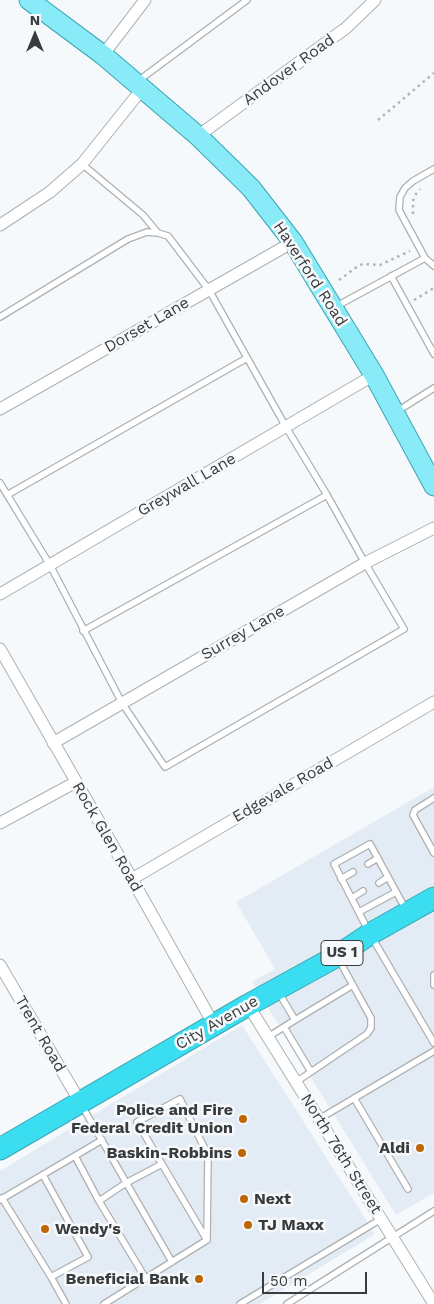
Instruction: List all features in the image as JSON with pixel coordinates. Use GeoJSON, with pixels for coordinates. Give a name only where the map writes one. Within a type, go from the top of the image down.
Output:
{"type":"FeatureCollection","features":[{"type":"Feature","properties":{"kind":"highway","name":"City Avenue"},"geometry":{"type":"LineString","coordinates":[[0,1149],[248,1005],[337,956],[370,934],[434,898]]}},
{"type":"Feature","properties":{"kind":"main road","name":"Haverford Road"},"geometry":{"type":"LineString","coordinates":[[34,1],[103,55],[198,136],[251,188],[293,242],[374,375],[434,486]]}},
{"type":"Feature","properties":{"kind":"street"},"geometry":{"type":"LineString","coordinates":[[103,55],[145,0]]}},
{"type":"Feature","properties":{"kind":"street","name":"Andover Road"},"geometry":{"type":"LineString","coordinates":[[198,136],[346,28],[375,0]]}},
{"type":"Feature","properties":{"kind":"street"},"geometry":{"type":"LineString","coordinates":[[0,225],[50,192],[82,164],[138,86]]}},
{"type":"Feature","properties":{"kind":"street","name":"Dorset Lane"},"geometry":{"type":"LineString","coordinates":[[0,409],[293,242]]}},
{"type":"Feature","properties":{"kind":"street","name":"Greywall Lane"},"geometry":{"type":"LineString","coordinates":[[0,594],[374,375]]}},
{"type":"Feature","properties":{"kind":"street","name":"Surrey Lane"},"geometry":{"type":"LineString","coordinates":[[53,742],[364,563],[434,528]]}},
{"type":"Feature","properties":{"kind":"street","name":"Rock Glen Road"},"geometry":{"type":"LineString","coordinates":[[0,649],[214,1025]]}},
{"type":"Feature","properties":{"kind":"street","name":"Edgevale Road"},"geometry":{"type":"LineString","coordinates":[[132,879],[434,702]]}},
{"type":"Feature","properties":{"kind":"street"},"geometry":{"type":"LineString","coordinates":[[0,823],[76,782]]}},
{"type":"Feature","properties":{"kind":"street","name":"Trent Road"},"geometry":{"type":"LineString","coordinates":[[0,965],[80,1102]]}},
{"type":"Feature","properties":{"kind":"street","name":"North 76th Street"},"geometry":{"type":"LineString","coordinates":[[248,1005],[434,1304]]}},
{"type":"Feature","properties":{"kind":"lane"},"geometry":{"type":"LineString","coordinates":[[138,86],[247,0]]}},
{"type":"Feature","properties":{"kind":"lane"},"geometry":{"type":"LineString","coordinates":[[82,164],[143,215],[158,233]]}},
{"type":"Feature","properties":{"kind":"lane"},"geometry":{"type":"LineString","coordinates":[[434,169],[405,188],[400,197],[399,210],[425,258],[434,266]]}},
{"type":"Feature","properties":{"kind":"lane"},"geometry":{"type":"LineString","coordinates":[[0,317],[128,239],[147,232],[168,236],[209,290],[364,563],[404,629],[165,767],[122,703],[50,565],[0,483]]}},
{"type":"Feature","properties":{"kind":"lane"},"geometry":{"type":"LineString","coordinates":[[333,308],[425,258]]}},
{"type":"Feature","properties":{"kind":"lane"},"geometry":{"type":"LineString","coordinates":[[391,276],[434,354]]}},
{"type":"Feature","properties":{"kind":"lane"},"geometry":{"type":"LineString","coordinates":[[7,495],[248,358]]}},
{"type":"Feature","properties":{"kind":"lane"},"geometry":{"type":"LineString","coordinates":[[394,413],[434,388]]}},
{"type":"Feature","properties":{"kind":"lane"},"geometry":{"type":"LineString","coordinates":[[83,631],[327,495]]}},
{"type":"Feature","properties":{"kind":"lane"},"geometry":{"type":"LineString","coordinates":[[434,798],[415,810],[413,815],[434,853]]}},
{"type":"Feature","properties":{"kind":"lane"},"geometry":{"type":"LineString","coordinates":[[408,913],[370,844],[334,864],[370,934],[434,1043]]}},
{"type":"Feature","properties":{"kind":"lane"},"geometry":{"type":"LineString","coordinates":[[368,864],[378,858]]}},
{"type":"Feature","properties":{"kind":"lane"},"geometry":{"type":"LineString","coordinates":[[341,879],[353,872]]}},
{"type":"Feature","properties":{"kind":"lane"},"geometry":{"type":"LineString","coordinates":[[379,883],[388,877]]}},
{"type":"Feature","properties":{"kind":"lane"},"geometry":{"type":"LineString","coordinates":[[352,898],[363,891]]}},
{"type":"Feature","properties":{"kind":"lane"},"geometry":{"type":"LineString","coordinates":[[359,912],[396,892]]}},
{"type":"Feature","properties":{"kind":"lane"},"geometry":{"type":"LineString","coordinates":[[296,1082],[366,1034],[371,1028],[371,1018],[337,956]]}},
{"type":"Feature","properties":{"kind":"lane"},"geometry":{"type":"LineString","coordinates":[[434,975],[434,985]]}},
{"type":"Feature","properties":{"kind":"lane"},"geometry":{"type":"LineString","coordinates":[[268,1037],[353,985]]}},
{"type":"Feature","properties":{"kind":"lane"},"geometry":{"type":"LineString","coordinates":[[277,989],[295,1020]]}},
{"type":"Feature","properties":{"kind":"lane"},"geometry":{"type":"LineString","coordinates":[[284,1027],[310,1072]]}},
{"type":"Feature","properties":{"kind":"lane"},"geometry":{"type":"LineString","coordinates":[[319,1119],[434,1051]]}},
{"type":"Feature","properties":{"kind":"lane"},"geometry":{"type":"LineString","coordinates":[[354,1098],[408,1189]]}},
{"type":"Feature","properties":{"kind":"lane"},"geometry":{"type":"LineString","coordinates":[[180,1099],[208,1155],[207,1240],[137,1122],[180,1099]]}},
{"type":"Feature","properties":{"kind":"lane"},"geometry":{"type":"LineString","coordinates":[[80,1102],[172,1262]]}},
{"type":"Feature","properties":{"kind":"lane"},"geometry":{"type":"LineString","coordinates":[[66,1304],[51,1276],[1,1199],[102,1140]]}},
{"type":"Feature","properties":{"kind":"lane"},"geometry":{"type":"LineString","coordinates":[[75,1156],[99,1201],[146,1279]]}},
{"type":"Feature","properties":{"kind":"lane"},"geometry":{"type":"LineString","coordinates":[[99,1201],[126,1183],[162,1164]]}},
{"type":"Feature","properties":{"kind":"lane"},"geometry":{"type":"LineString","coordinates":[[43,1175],[88,1257],[51,1276]]}},
{"type":"Feature","properties":{"kind":"lane"},"geometry":{"type":"LineString","coordinates":[[286,1304],[434,1211]]}},
{"type":"Feature","properties":{"kind":"lane"},"geometry":{"type":"LineString","coordinates":[[240,1304],[382,1219]]}},
{"type":"Feature","properties":{"kind":"lane"},"geometry":{"type":"LineString","coordinates":[[104,1304],[207,1240]]}},
{"type":"Feature","properties":{"kind":"path"},"geometry":{"type":"LineString","coordinates":[[378,120],[434,73]]}},
{"type":"Feature","properties":{"kind":"path"},"geometry":{"type":"LineString","coordinates":[[413,216],[413,201],[420,189]]}},
{"type":"Feature","properties":{"kind":"path"},"geometry":{"type":"LineString","coordinates":[[339,280],[358,266],[380,264],[414,250]]}},
{"type":"Feature","properties":{"kind":"path"},"geometry":{"type":"LineString","coordinates":[[407,305],[434,288]]}},
{"type":"Feature","properties":{"kind":"shaded area"},"geometry":{"type":"Polygon","coordinates":[[[434,787],[434,1193],[396,1215],[252,982],[275,969],[236,902],[434,787]]]}},
{"type":"Feature","properties":{"kind":"shaded area"},"geometry":{"type":"Polygon","coordinates":[[[242,1025],[375,1234],[260,1304],[0,1304],[0,1171],[242,1025]]]}},
{"type":"Feature","properties":{"kind":"place","name":"Police and Fire Federal Credit Union"},"geometry":{"type":"Point","coordinates":[243,1119]}},
{"type":"Feature","properties":{"kind":"place","name":"Aldi"},"geometry":{"type":"Point","coordinates":[420,1148]}},
{"type":"Feature","properties":{"kind":"place","name":"Baskin-Robbins"},"geometry":{"type":"Point","coordinates":[242,1153]}},
{"type":"Feature","properties":{"kind":"place","name":"Next"},"geometry":{"type":"Point","coordinates":[244,1199]}},
{"type":"Feature","properties":{"kind":"place","name":"TJ Maxx"},"geometry":{"type":"Point","coordinates":[248,1225]}},
{"type":"Feature","properties":{"kind":"place","name":"Wendy's"},"geometry":{"type":"Point","coordinates":[45,1229]}},
{"type":"Feature","properties":{"kind":"place","name":"Beneficial Bank"},"geometry":{"type":"Point","coordinates":[199,1279]}}]}
